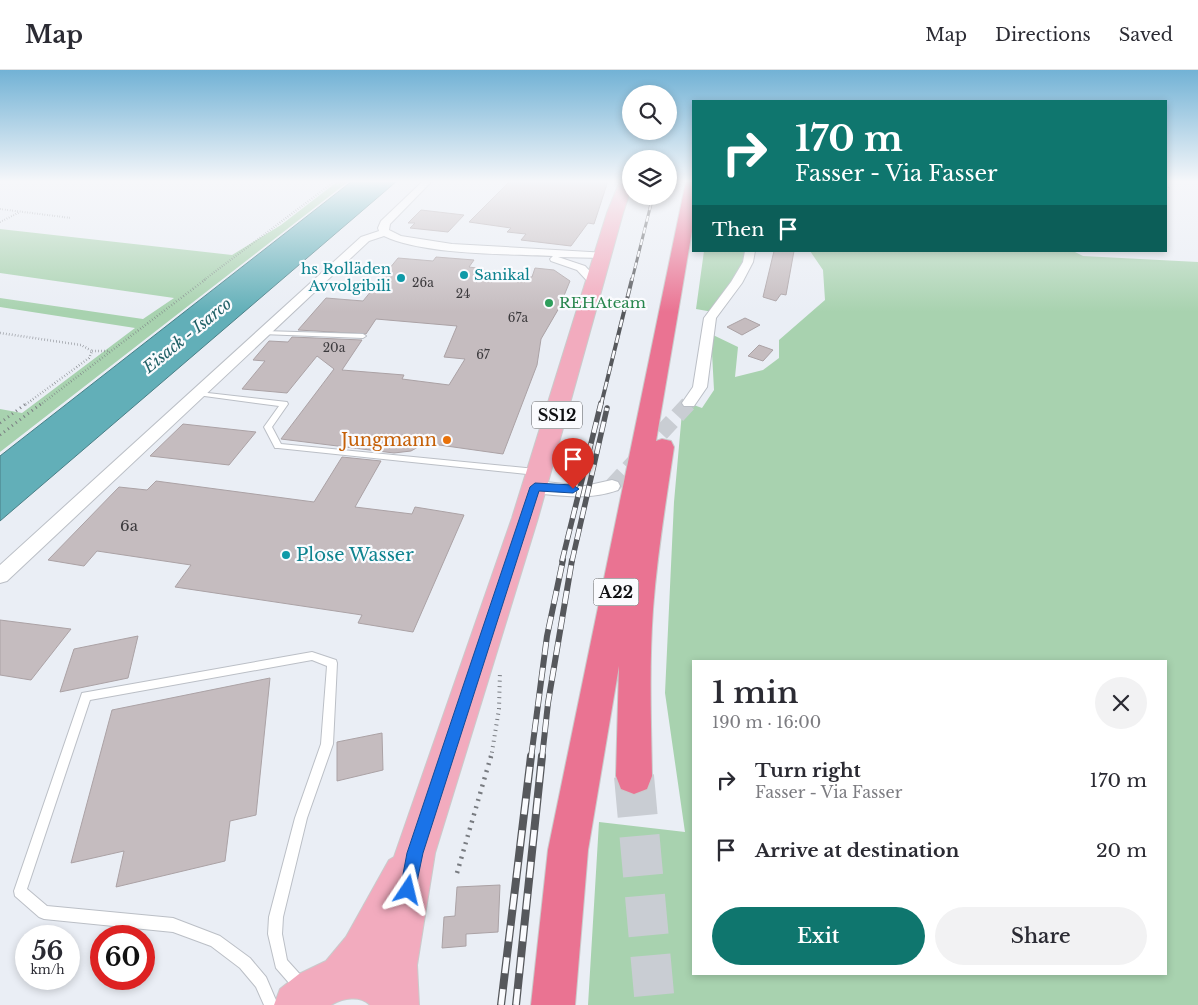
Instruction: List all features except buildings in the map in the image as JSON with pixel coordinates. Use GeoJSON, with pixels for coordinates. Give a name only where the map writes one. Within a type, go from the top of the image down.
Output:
{"type":"FeatureCollection","features":[{"type":"Feature","properties":{"kind":"highway","name":"A22"},"geometry":{"type":"LineString","coordinates":[[552,1005],[568,850],[685,225]]}},
{"type":"Feature","properties":{"kind":"highway","name":"A22"},"geometry":{"type":"LineString","coordinates":[[634,776],[633,704],[643,562],[693,252]]}},
{"type":"Feature","properties":{"kind":"main road","name":"SS12"},"geometry":{"type":"LineString","coordinates":[[396,1003],[395,965],[415,853],[537,479],[613,225]]}},
{"type":"Feature","properties":{"kind":"main road","name":"SS12"},"geometry":{"type":"LineString","coordinates":[[304,995],[361,952],[415,853]]}},
{"type":"Feature","properties":{"kind":"main road","name":"SS12"},"geometry":{"type":"LineString","coordinates":[[304,995],[362,976],[381,985],[396,1003]]}},
{"type":"Feature","properties":{"kind":"street"},"geometry":{"type":"LineString","coordinates":[[384,225],[383,228],[385,232],[393,238],[405,241],[602,259]]}},
{"type":"Feature","properties":{"kind":"street"},"geometry":{"type":"LineString","coordinates":[[0,576],[365,240],[385,232]]}},
{"type":"Feature","properties":{"kind":"street"},"geometry":{"type":"LineString","coordinates":[[505,251],[555,259],[602,259]]}},
{"type":"Feature","properties":{"kind":"street"},"geometry":{"type":"LineString","coordinates":[[689,403],[700,387],[710,318],[736,283],[748,262],[750,252]]}},
{"type":"Feature","properties":{"kind":"street"},"geometry":{"type":"LineString","coordinates":[[555,259],[581,268],[595,283]]}},
{"type":"Feature","properties":{"kind":"street"},"geometry":{"type":"LineString","coordinates":[[537,479],[594,491],[604,490],[612,486]]}},
{"type":"Feature","properties":{"kind":"lane"},"geometry":{"type":"LineString","coordinates":[[264,333],[363,336]]}},
{"type":"Feature","properties":{"kind":"lane"},"geometry":{"type":"LineString","coordinates":[[199,394],[284,404],[268,427],[278,446],[537,479]]}},
{"type":"Feature","properties":{"kind":"lane"},"geometry":{"type":"LineString","coordinates":[[312,656],[332,663],[327,744],[301,818],[276,917],[275,934],[281,963],[304,995],[261,982],[245,963],[215,941],[173,925],[44,912],[20,891],[86,696],[312,656]]}},
{"type":"Feature","properties":{"kind":"path"},"geometry":{"type":"LineString","coordinates":[[0,435],[278,225]]}},
{"type":"Feature","properties":{"kind":"path"},"geometry":{"type":"LineString","coordinates":[[0,333],[81,345],[92,351],[111,351]]}},
{"type":"Feature","properties":{"kind":"path"},"geometry":{"type":"LineString","coordinates":[[0,423],[89,358],[92,351]]}},
{"type":"Feature","properties":{"kind":"path"},"geometry":{"type":"LineString","coordinates":[[457,873],[490,765],[499,709],[500,661]]}},
{"type":"Feature","properties":{"kind":"green space"},"geometry":{"type":"Polygon","coordinates":[[[281,225],[293,225],[0,452],[0,409],[22,413],[135,328],[0,307],[0,298],[143,319],[174,298],[0,273],[0,229],[232,255],[281,225]]]}},
{"type":"Feature","properties":{"kind":"green space"},"geometry":{"type":"Polygon","coordinates":[[[704,252],[749,252],[713,312],[696,309],[704,252]]]}},
{"type":"Feature","properties":{"kind":"green space"},"geometry":{"type":"Polygon","coordinates":[[[811,252],[1075,252],[1083,256],[1198,262],[1198,1005],[588,1005],[599,822],[685,832],[665,693],[674,502],[683,401],[702,408],[714,390],[711,334],[738,347],[735,377],[763,370],[779,358],[779,340],[825,300],[823,270],[811,252]]]}},
{"type":"Feature","properties":{"kind":"water","name":"Eisack - Isarco"},"geometry":{"type":"Polygon","coordinates":[[[296,225],[346,225],[0,521],[0,456],[296,225]]]}},
{"type":"Feature","properties":{"kind":"tunnel"},"geometry":{"type":"LineString","coordinates":[[612,486],[689,403],[688,405]]}},
{"type":"Feature","properties":{"kind":"tunnel"},"geometry":{"type":"LineString","coordinates":[[634,776],[655,1005]]}},
{"type":"Feature","properties":{"kind":"railway"},"geometry":{"type":"LineString","coordinates":[[632,280],[646,225]]}},
{"type":"Feature","properties":{"kind":"railway"},"geometry":{"type":"LineString","coordinates":[[601,405],[632,279]]}},
{"type":"Feature","properties":{"kind":"railway"},"geometry":{"type":"LineString","coordinates":[[562,561],[601,403]]}},
{"type":"Feature","properties":{"kind":"railway"},"geometry":{"type":"LineString","coordinates":[[572,561],[607,408]]}},
{"type":"Feature","properties":{"kind":"railway"},"geometry":{"type":"LineString","coordinates":[[531,758],[547,636],[563,560]]}},
{"type":"Feature","properties":{"kind":"railway"},"geometry":{"type":"LineString","coordinates":[[542,758],[548,703],[572,560]]}},
{"type":"Feature","properties":{"kind":"railway"},"geometry":{"type":"LineString","coordinates":[[501,1005],[531,756]]}},
{"type":"Feature","properties":{"kind":"railway"},"geometry":{"type":"LineString","coordinates":[[516,1005],[542,756]]}},
{"type":"Feature","properties":{"kind":"place","name":"Sanikal"},"geometry":{"type":"Point","coordinates":[464,275]}},
{"type":"Feature","properties":{"kind":"place","name":"hs Rolläden Avvolgibili"},"geometry":{"type":"Point","coordinates":[401,278]}},
{"type":"Feature","properties":{"kind":"place","name":"REHAteam"},"geometry":{"type":"Point","coordinates":[549,303]}},
{"type":"Feature","properties":{"kind":"place","name":"Jungmann"},"geometry":{"type":"Point","coordinates":[447,440]}},
{"type":"Feature","properties":{"kind":"place","name":"Plose Wasser"},"geometry":{"type":"Point","coordinates":[286,555]}},
{"type":"Feature","properties":{"kind":"route"},"geometry":{"type":"LineString","coordinates":[[408,890],[415,853],[535,487],[573,489]]}}]}
